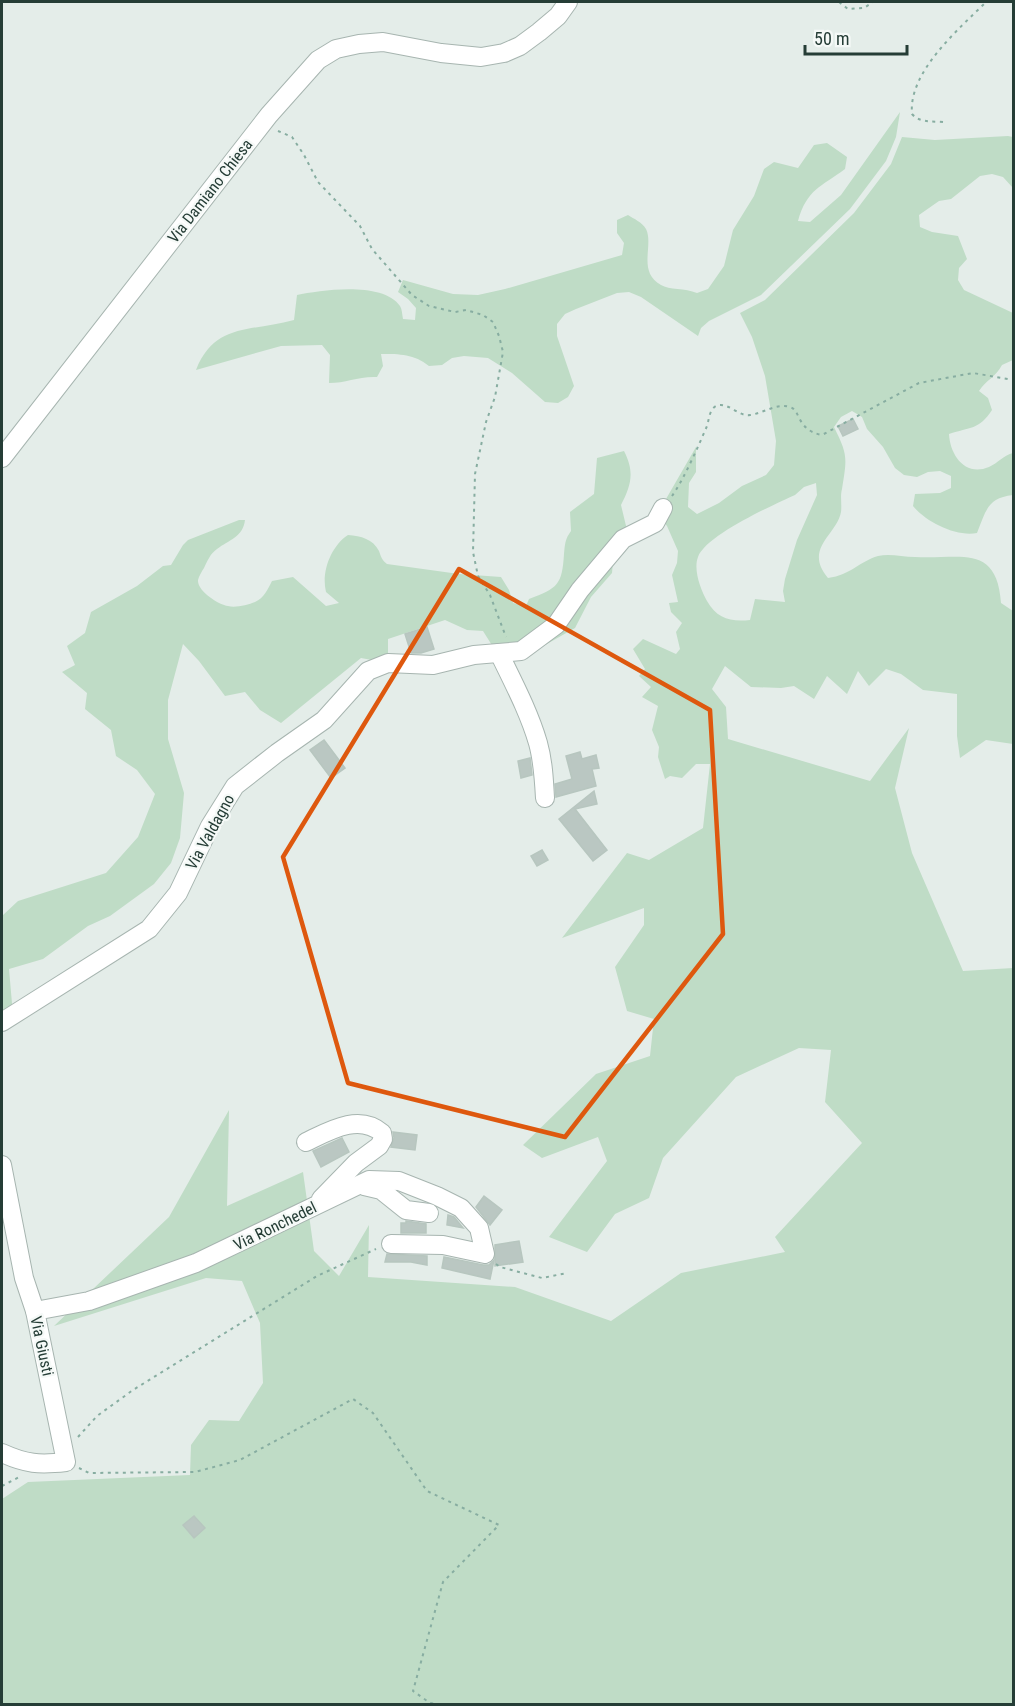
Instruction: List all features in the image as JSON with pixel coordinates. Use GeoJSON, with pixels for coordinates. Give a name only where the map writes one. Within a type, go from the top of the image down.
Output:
{"type":"FeatureCollection","features":[{"type":"Feature","properties":{"kind":"street","name":"Via Damiano Chiesa"},"geometry":{"type":"LineString","coordinates":[[2,458],[261,126],[318,60],[336,49],[383,42],[481,57],[504,53],[520,46],[558,16],[568,2]]}},
{"type":"Feature","properties":{"kind":"street","name":"Via Valdagno"},"geometry":{"type":"LineString","coordinates":[[2,1022],[149,929],[178,892],[210,826],[235,786],[324,720],[368,671],[388,663],[433,665],[474,655],[520,651],[556,625],[580,590],[623,539],[655,523],[663,508]]}},
{"type":"Feature","properties":{"kind":"street"},"geometry":{"type":"LineString","coordinates":[[507,653],[538,743],[545,798]]}},
{"type":"Feature","properties":{"kind":"street"},"geometry":{"type":"LineString","coordinates":[[306,1142],[338,1126],[376,1128],[382,1133],[383,1139],[379,1146],[356,1162],[313,1207]]}},
{"type":"Feature","properties":{"kind":"street","name":"Via Giusti"},"geometry":{"type":"LineString","coordinates":[[2,1166],[4,1187],[24,1278],[34,1311],[66,1462]]}},
{"type":"Feature","properties":{"kind":"street","name":"Via Ronchedel"},"geometry":{"type":"LineString","coordinates":[[34,1311],[89,1301],[196,1263],[369,1180],[399,1181],[438,1196],[461,1208],[479,1228],[485,1254]]}},
{"type":"Feature","properties":{"kind":"street"},"geometry":{"type":"LineString","coordinates":[[360,1185],[381,1190],[406,1210],[429,1213]]}},
{"type":"Feature","properties":{"kind":"street"},"geometry":{"type":"LineString","coordinates":[[391,1244],[442,1245],[485,1254]]}},
{"type":"Feature","properties":{"kind":"street"},"geometry":{"type":"LineString","coordinates":[[2,1453],[21,1462],[42,1465],[66,1462]]}},
{"type":"Feature","properties":{"kind":"path"},"geometry":{"type":"LineString","coordinates":[[839,2],[848,9],[864,8],[873,2]]}},
{"type":"Feature","properties":{"kind":"path"},"geometry":{"type":"LineString","coordinates":[[943,122],[916,118],[912,114],[912,96],[929,64],[951,37],[986,2]]}},
{"type":"Feature","properties":{"kind":"path"},"geometry":{"type":"LineString","coordinates":[[261,126],[292,137],[318,182],[360,226],[372,249],[412,295],[429,306],[455,312],[466,310],[483,315],[493,322],[500,336],[503,352],[495,397],[486,422],[475,474],[473,552],[478,576],[490,595],[507,641],[507,653]]}},
{"type":"Feature","properties":{"kind":"path"},"geometry":{"type":"LineString","coordinates":[[663,508],[675,492],[707,426],[711,411],[717,406],[724,405],[745,416],[767,408],[790,407],[795,410],[799,421],[805,428],[822,435],[919,383],[973,373],[1014,380]]}},
{"type":"Feature","properties":{"kind":"path"},"geometry":{"type":"LineString","coordinates":[[391,1244],[317,1276],[133,1390],[97,1416],[79,1434],[66,1462],[89,1473],[195,1472],[240,1460],[353,1399],[373,1413],[426,1491],[499,1526],[442,1581],[414,1691],[430,1703],[436,1704]]}},
{"type":"Feature","properties":{"kind":"path"},"geometry":{"type":"LineString","coordinates":[[485,1254],[500,1267],[530,1276],[542,1278],[567,1273]]}},
{"type":"Feature","properties":{"kind":"highlighted area"},"geometry":{"type":"Polygon","coordinates":[[[459,569],[710,710],[723,934],[565,1137],[348,1083],[283,857],[459,569]]]}},
{"type":"Feature","properties":{"kind":"green space"},"geometry":{"type":"Polygon","coordinates":[[[900,112],[896,137],[886,161],[850,209],[761,295],[709,321],[701,328],[698,336],[641,297],[629,292],[617,293],[565,314],[557,324],[557,336],[574,386],[568,397],[558,403],[545,402],[512,373],[488,358],[464,356],[452,358],[442,365],[429,366],[412,357],[381,354],[383,366],[377,377],[329,383],[330,355],[322,345],[281,346],[196,370],[213,344],[224,336],[236,331],[294,320],[297,295],[321,291],[366,290],[392,298],[400,306],[403,319],[415,320],[416,308],[398,292],[403,280],[453,294],[478,295],[505,289],[622,255],[624,243],[617,233],[617,220],[628,215],[646,229],[648,266],[654,280],[664,287],[697,293],[708,289],[724,266],[733,230],[754,196],[764,169],[774,162],[798,168],[814,145],[827,143],[847,157],[845,169],[810,195],[806,202],[798,221],[810,222],[841,195],[900,112]]]}},
{"type":"Feature","properties":{"kind":"green space"},"geometry":{"type":"Polygon","coordinates":[[[902,137],[935,140],[1013,137],[1013,188],[1003,177],[992,174],[980,176],[951,199],[939,201],[919,215],[920,227],[932,232],[958,236],[967,259],[959,268],[958,280],[964,290],[1013,313],[1013,360],[1002,365],[979,391],[988,398],[992,410],[978,425],[949,434],[952,449],[960,462],[973,469],[989,467],[1013,453],[1013,495],[998,499],[989,507],[977,533],[960,533],[933,523],[913,506],[915,494],[940,493],[951,488],[951,476],[940,471],[928,472],[917,477],[904,475],[895,468],[883,447],[867,429],[862,417],[852,411],[841,417],[834,427],[845,457],[841,512],[820,550],[819,558],[821,567],[828,578],[843,574],[872,558],[887,555],[973,558],[983,562],[992,570],[998,584],[1001,603],[1013,611],[1013,744],[986,740],[960,758],[957,736],[957,694],[923,690],[901,674],[886,669],[869,686],[858,671],[847,694],[827,676],[814,699],[794,686],[751,687],[725,666],[712,689],[726,707],[728,739],[870,781],[909,728],[895,788],[912,853],[963,971],[1013,968],[1013,1704],[2,1704],[2,1499],[28,1482],[190,1475],[191,1445],[209,1420],[239,1421],[263,1383],[260,1323],[242,1281],[206,1278],[54,1326],[169,1217],[229,1110],[227,1206],[303,1172],[314,1251],[339,1276],[369,1225],[368,1277],[515,1287],[611,1321],[681,1273],[785,1252],[775,1237],[862,1143],[825,1102],[831,1050],[799,1048],[736,1077],[663,1158],[649,1198],[615,1214],[587,1252],[549,1237],[607,1161],[598,1137],[542,1158],[523,1145],[596,1074],[650,1056],[654,1019],[627,1011],[615,967],[644,925],[644,908],[562,938],[627,853],[649,860],[703,828],[710,764],[696,764],[682,778],[670,776],[665,779],[658,757],[659,747],[652,730],[658,706],[642,697],[651,687],[639,676],[645,669],[633,649],[643,639],[676,654],[680,649],[676,632],[682,623],[671,612],[669,603],[678,602],[672,575],[677,563],[678,551],[667,526],[655,511],[666,499],[696,447],[696,472],[689,483],[688,507],[697,514],[719,503],[742,486],[766,475],[774,465],[776,441],[765,376],[752,337],[740,313],[765,300],[854,213],[891,164],[902,137]],[[816,483],[804,487],[795,495],[726,530],[704,548],[698,557],[697,574],[700,586],[715,612],[731,620],[750,620],[755,599],[785,602],[783,591],[785,579],[797,540],[817,495],[816,483]]]}},
{"type":"Feature","properties":{"kind":"green space"},"geometry":{"type":"Polygon","coordinates":[[[624,451],[631,472],[629,485],[621,505],[627,530],[614,549],[612,573],[591,597],[575,628],[517,661],[500,658],[483,631],[467,630],[445,620],[388,639],[388,663],[361,658],[281,723],[260,710],[245,692],[225,696],[183,644],[168,700],[168,739],[184,793],[180,838],[171,863],[154,884],[110,916],[88,926],[43,959],[9,969],[13,1015],[2,1017],[2,916],[18,901],[106,873],[138,837],[155,794],[137,770],[116,756],[111,730],[85,709],[87,693],[62,672],[75,665],[67,646],[85,633],[91,612],[137,586],[163,566],[171,565],[188,540],[239,520],[245,520],[244,526],[235,538],[213,553],[198,580],[205,593],[224,605],[231,607],[255,602],[263,596],[272,581],[293,577],[326,606],[339,603],[326,592],[326,568],[332,553],[348,535],[370,541],[387,564],[501,577],[509,590],[513,603],[526,606],[529,599],[546,592],[560,579],[566,542],[571,531],[570,512],[594,494],[597,458],[624,451]]]}},
{"type":"Feature","properties":{"kind":"building"},"geometry":{"type":"Polygon","coordinates":[[[853,419],[858,429],[843,436],[838,426],[853,419]]]}},
{"type":"Feature","properties":{"kind":"building"},"geometry":{"type":"Polygon","coordinates":[[[427,627],[434,649],[411,653],[405,634],[427,627]]]}},
{"type":"Feature","properties":{"kind":"building"},"geometry":{"type":"Polygon","coordinates":[[[324,740],[345,768],[331,778],[310,750],[324,740]]]}},
{"type":"Feature","properties":{"kind":"building"},"geometry":{"type":"Polygon","coordinates":[[[580,752],[582,759],[596,755],[599,768],[592,769],[596,786],[556,797],[555,784],[572,779],[566,756],[580,752]]]}},
{"type":"Feature","properties":{"kind":"building"},"geometry":{"type":"Polygon","coordinates":[[[530,758],[532,775],[521,778],[518,761],[530,758]]]}},
{"type":"Feature","properties":{"kind":"building"},"geometry":{"type":"Polygon","coordinates":[[[594,791],[597,804],[575,809],[607,850],[593,861],[559,819],[594,791]]]}},
{"type":"Feature","properties":{"kind":"building"},"geometry":{"type":"Polygon","coordinates":[[[542,850],[548,860],[537,866],[531,856],[542,850]]]}},
{"type":"Feature","properties":{"kind":"building"},"geometry":{"type":"Polygon","coordinates":[[[393,1132],[417,1135],[415,1150],[391,1147],[393,1132]]]}},
{"type":"Feature","properties":{"kind":"building"},"geometry":{"type":"Polygon","coordinates":[[[342,1138],[349,1152],[321,1167],[313,1151],[342,1138]]]}},
{"type":"Feature","properties":{"kind":"building"},"geometry":{"type":"Polygon","coordinates":[[[484,1196],[502,1210],[490,1225],[476,1207],[484,1196]]]}},
{"type":"Feature","properties":{"kind":"building"},"geometry":{"type":"Polygon","coordinates":[[[448,1215],[454,1217],[463,1228],[447,1225],[448,1215]]]}},
{"type":"Feature","properties":{"kind":"building"},"geometry":{"type":"Polygon","coordinates":[[[406,1221],[426,1224],[426,1233],[401,1233],[401,1223],[406,1223],[406,1221]]]}},
{"type":"Feature","properties":{"kind":"building"},"geometry":{"type":"Polygon","coordinates":[[[519,1241],[523,1262],[495,1266],[495,1245],[519,1241]]]}},
{"type":"Feature","properties":{"kind":"building"},"geometry":{"type":"Polygon","coordinates":[[[387,1254],[427,1256],[427,1265],[411,1262],[385,1262],[387,1254]]]}},
{"type":"Feature","properties":{"kind":"building"},"geometry":{"type":"Polygon","coordinates":[[[444,1257],[483,1265],[489,1265],[494,1260],[490,1279],[442,1268],[444,1257]]]}},
{"type":"Feature","properties":{"kind":"building"},"geometry":{"type":"Polygon","coordinates":[[[194,1516],[205,1528],[194,1538],[183,1525],[194,1516]]]}}]}
